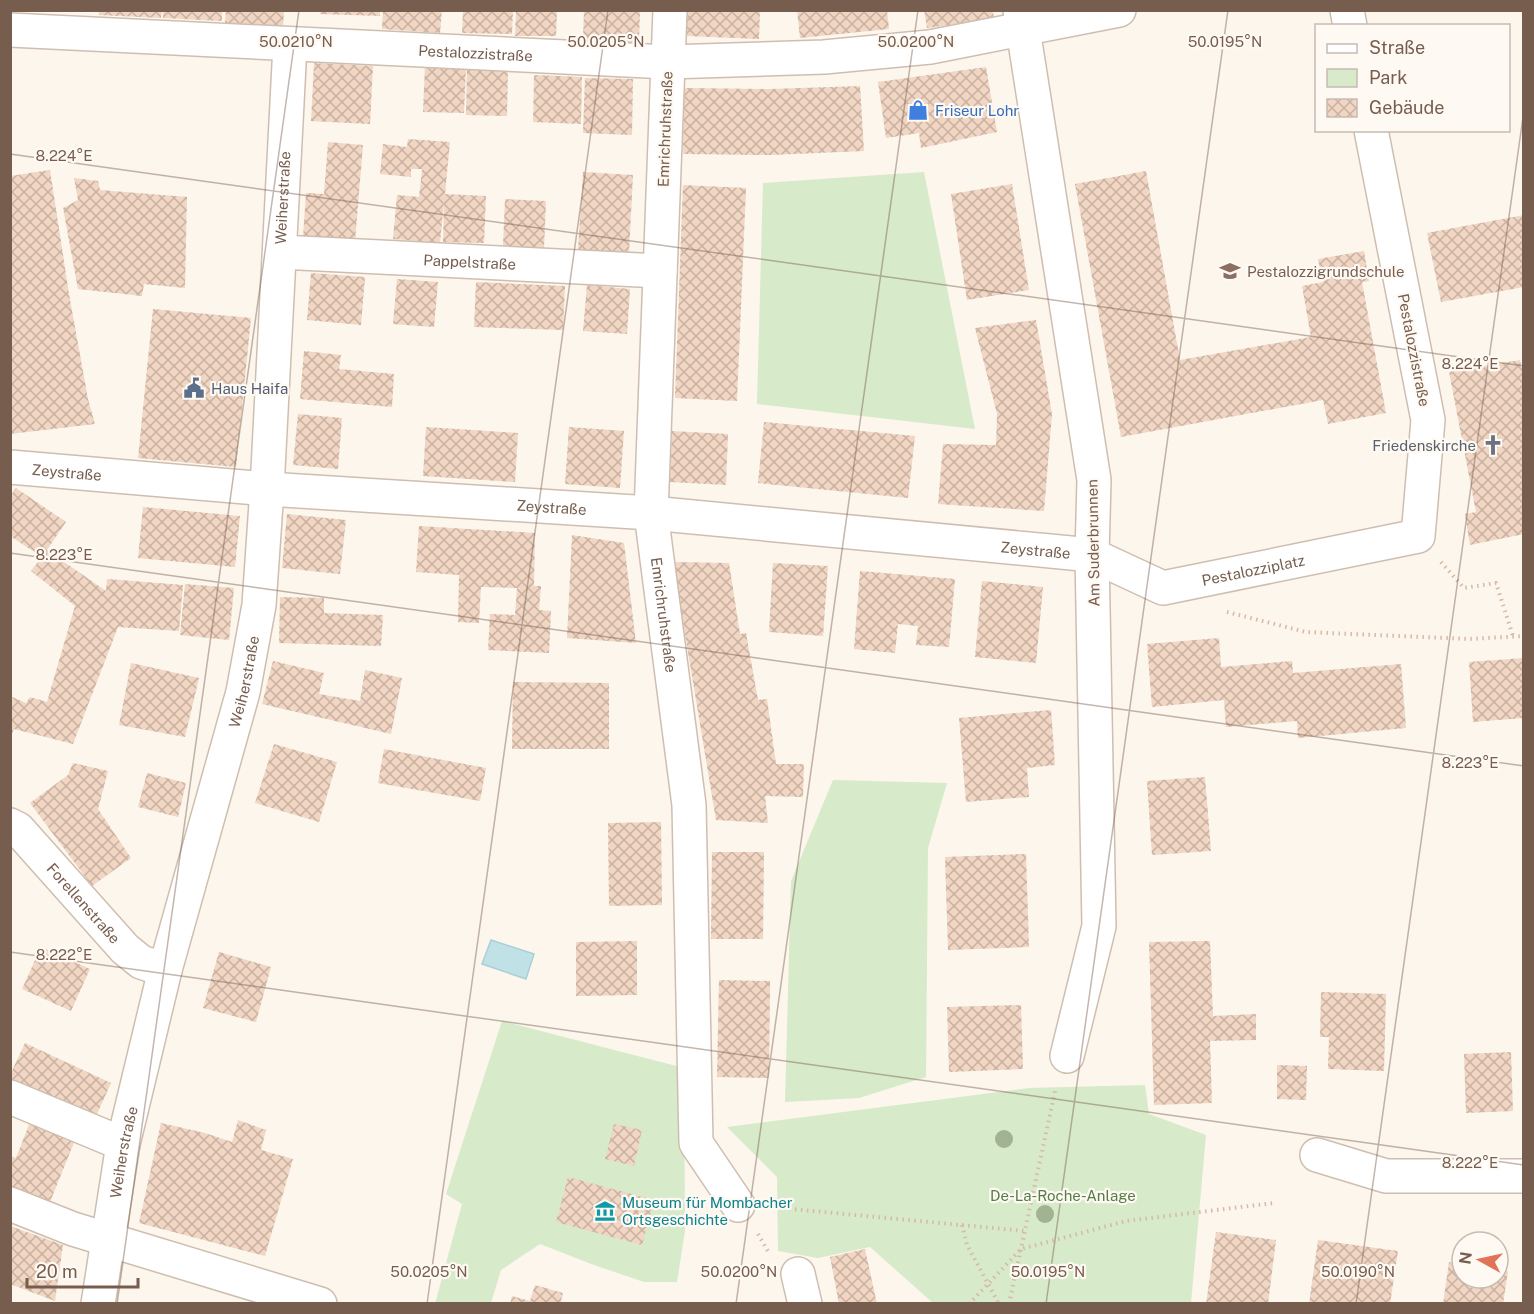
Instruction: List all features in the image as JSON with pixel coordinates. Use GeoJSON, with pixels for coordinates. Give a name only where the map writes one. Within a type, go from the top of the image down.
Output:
{"type":"FeatureCollection","features":[{"type":"Feature","properties":{"kind":"street","name":"Emrichruhstraße"},"geometry":{"type":"LineString","coordinates":[[670,10],[651,513],[689,805],[696,1143],[738,1205]]}},
{"type":"Feature","properties":{"kind":"street","name":"Pestalozzistraße"},"geometry":{"type":"LineString","coordinates":[[10,30],[668,62],[824,57],[930,48],[1021,20],[1119,10]]}},
{"type":"Feature","properties":{"kind":"street","name":"Am Suderbrunnen"},"geometry":{"type":"LineString","coordinates":[[1021,20],[1094,480],[1092,555],[1099,926],[1062,1069]]}},
{"type":"Feature","properties":{"kind":"street","name":"Weiherstraße"},"geometry":{"type":"LineString","coordinates":[[98,1304],[123,1144],[165,970],[243,692],[259,605],[290,45]]}},
{"type":"Feature","properties":{"kind":"street","name":"Pestalozzistraße"},"geometry":{"type":"LineString","coordinates":[[1371,132],[1428,420],[1418,536]]}},
{"type":"Feature","properties":{"kind":"street","name":"Pappelstraße"},"geometry":{"type":"LineString","coordinates":[[280,252],[660,271]]}},
{"type":"Feature","properties":{"kind":"street","name":"Zeystraße"},"geometry":{"type":"LineString","coordinates":[[10,467],[267,489],[651,513],[1092,555]]}},
{"type":"Feature","properties":{"kind":"street","name":"Pestalozziplatz"},"geometry":{"type":"LineString","coordinates":[[1092,555],[1163,588],[1418,536]]}},
{"type":"Feature","properties":{"kind":"street","name":"Forellenstraße"},"geometry":{"type":"LineString","coordinates":[[10,825],[18,829],[125,949],[141,962],[165,970]]}},
{"type":"Feature","properties":{"kind":"street"},"geometry":{"type":"LineString","coordinates":[[10,1097],[123,1144]]}},
{"type":"Feature","properties":{"kind":"street"},"geometry":{"type":"LineString","coordinates":[[1317,1155],[1386,1176],[1524,1176]]}},
{"type":"Feature","properties":{"kind":"street"},"geometry":{"type":"LineString","coordinates":[[10,1204],[74,1229],[320,1304]]}},
{"type":"Feature","properties":{"kind":"path"},"geometry":{"type":"LineString","coordinates":[[1464,588],[1496,583],[1513,636]]}},
{"type":"Feature","properties":{"kind":"path"},"geometry":{"type":"LineString","coordinates":[[1227,612],[1306,632],[1470,639],[1524,636]]}},
{"type":"Feature","properties":{"kind":"path"},"geometry":{"type":"LineString","coordinates":[[1009,1304],[1062,1069]]}},
{"type":"Feature","properties":{"kind":"path"},"geometry":{"type":"LineString","coordinates":[[969,1304],[1022,1249],[1126,1221],[1274,1203]]}},
{"type":"Feature","properties":{"kind":"path"},"geometry":{"type":"LineString","coordinates":[[800,1209],[1025,1231]]}},
{"type":"Feature","properties":{"kind":"path"},"geometry":{"type":"LineString","coordinates":[[962,1225],[968,1245],[999,1304]]}},
{"type":"Feature","properties":{"kind":"green space"},"geometry":{"type":"Polygon","coordinates":[[[924,172],[975,429],[757,404],[763,183],[924,172]]]}},
{"type":"Feature","properties":{"kind":"green space"},"geometry":{"type":"Polygon","coordinates":[[[833,780],[947,783],[928,848],[926,1077],[859,1098],[785,1102],[791,881],[833,780]]]}},
{"type":"Feature","properties":{"kind":"green space"},"geometry":{"type":"Polygon","coordinates":[[[502,1021],[684,1068],[685,1231],[677,1282],[644,1282],[540,1244],[501,1270],[491,1303],[435,1304],[462,1204],[446,1194],[502,1021]]]}},
{"type":"Feature","properties":{"kind":"green space","name":"De-La-Roche-Anlage"},"geometry":{"type":"Polygon","coordinates":[[[1145,1085],[1149,1114],[1206,1135],[1191,1303],[933,1303],[870,1247],[818,1258],[778,1251],[777,1177],[727,1127],[1029,1088],[1145,1085]]]}},
{"type":"Feature","properties":{"kind":"water"},"geometry":{"type":"Polygon","coordinates":[[[491,940],[534,954],[526,979],[482,964],[491,940]]]}},
{"type":"Feature","properties":{"kind":"building"},"geometry":{"type":"Polygon","coordinates":[[[99,10],[162,10],[161,18],[99,15],[99,10]]]}},
{"type":"Feature","properties":{"kind":"building"},"geometry":{"type":"Polygon","coordinates":[[[163,10],[222,10],[222,21],[163,18],[163,10]]]}},
{"type":"Feature","properties":{"kind":"building"},"geometry":{"type":"Polygon","coordinates":[[[226,10],[284,10],[283,26],[225,23],[226,10]]]}},
{"type":"Feature","properties":{"kind":"building"},"geometry":{"type":"Polygon","coordinates":[[[321,10],[380,10],[380,16],[320,14],[321,10]]]}},
{"type":"Feature","properties":{"kind":"building"},"geometry":{"type":"Polygon","coordinates":[[[383,10],[442,10],[440,33],[382,29],[383,10]]]}},
{"type":"Feature","properties":{"kind":"building"},"geometry":{"type":"Polygon","coordinates":[[[463,10],[513,10],[512,34],[462,33],[463,10]]]}},
{"type":"Feature","properties":{"kind":"building"},"geometry":{"type":"Polygon","coordinates":[[[516,10],[557,10],[556,36],[515,36],[516,10]]]}},
{"type":"Feature","properties":{"kind":"building"},"geometry":{"type":"Polygon","coordinates":[[[584,10],[640,10],[639,42],[583,40],[584,10]]]}},
{"type":"Feature","properties":{"kind":"building"},"geometry":{"type":"Polygon","coordinates":[[[687,10],[760,10],[759,39],[686,36],[687,10]]]}},
{"type":"Feature","properties":{"kind":"building"},"geometry":{"type":"Polygon","coordinates":[[[797,10],[887,10],[889,29],[800,38],[797,10]]]}},
{"type":"Feature","properties":{"kind":"building"},"geometry":{"type":"Polygon","coordinates":[[[924,10],[993,10],[994,19],[927,28],[924,10]]]}},
{"type":"Feature","properties":{"kind":"building"},"geometry":{"type":"Polygon","coordinates":[[[314,63],[373,66],[370,124],[311,121],[314,63]]]}},
{"type":"Feature","properties":{"kind":"building"},"geometry":{"type":"Polygon","coordinates":[[[425,65],[466,66],[464,113],[423,112],[425,65]]]}},
{"type":"Feature","properties":{"kind":"building"},"geometry":{"type":"Polygon","coordinates":[[[986,67],[997,132],[921,148],[919,133],[886,138],[878,82],[986,67]]]}},
{"type":"Feature","properties":{"kind":"building"},"geometry":{"type":"Polygon","coordinates":[[[467,68],[508,69],[507,116],[466,115],[467,68]]]}},
{"type":"Feature","properties":{"kind":"building"},"geometry":{"type":"Polygon","coordinates":[[[534,75],[582,77],[581,124],[533,122],[534,75]]]}},
{"type":"Feature","properties":{"kind":"building"},"geometry":{"type":"Polygon","coordinates":[[[585,78],[633,79],[632,135],[583,133],[585,78]]]}},
{"type":"Feature","properties":{"kind":"building"},"geometry":{"type":"Polygon","coordinates":[[[860,86],[864,151],[771,155],[683,154],[684,88],[771,89],[860,86]]]}},
{"type":"Feature","properties":{"kind":"building"},"geometry":{"type":"Polygon","coordinates":[[[408,139],[450,142],[445,194],[486,196],[484,243],[443,242],[444,201],[440,243],[393,239],[397,195],[419,197],[422,169],[411,169],[411,177],[380,174],[383,144],[407,147],[408,139]]]}},
{"type":"Feature","properties":{"kind":"building"},"geometry":{"type":"Polygon","coordinates":[[[328,142],[363,145],[355,241],[303,237],[306,193],[324,194],[328,142]]]}},
{"type":"Feature","properties":{"kind":"building"},"geometry":{"type":"Polygon","coordinates":[[[50,170],[69,294],[88,399],[95,424],[10,434],[10,176],[50,170]]]}},
{"type":"Feature","properties":{"kind":"building"},"geometry":{"type":"Polygon","coordinates":[[[1146,171],[1180,360],[1311,337],[1302,286],[1323,282],[1318,259],[1364,251],[1369,281],[1362,282],[1386,413],[1328,424],[1323,400],[1121,437],[1075,184],[1146,171]]]}},
{"type":"Feature","properties":{"kind":"building"},"geometry":{"type":"Polygon","coordinates":[[[583,172],[633,175],[629,253],[578,250],[583,172]]]}},
{"type":"Feature","properties":{"kind":"building"},"geometry":{"type":"Polygon","coordinates":[[[74,178],[98,181],[100,190],[187,197],[185,288],[144,284],[142,296],[78,289],[63,208],[78,200],[74,178]]]}},
{"type":"Feature","properties":{"kind":"building"},"geometry":{"type":"Polygon","coordinates":[[[1012,184],[1029,290],[967,300],[951,194],[1012,184]]]}},
{"type":"Feature","properties":{"kind":"building"},"geometry":{"type":"Polygon","coordinates":[[[683,185],[746,188],[737,401],[675,398],[683,185]]]}},
{"type":"Feature","properties":{"kind":"building"},"geometry":{"type":"Polygon","coordinates":[[[505,199],[546,201],[544,248],[503,246],[505,199]]]}},
{"type":"Feature","properties":{"kind":"building"},"geometry":{"type":"Polygon","coordinates":[[[1524,215],[1524,287],[1441,302],[1427,233],[1524,215]]]}},
{"type":"Feature","properties":{"kind":"building"},"geometry":{"type":"Polygon","coordinates":[[[311,273],[365,277],[361,325],[307,320],[311,273]]]}},
{"type":"Feature","properties":{"kind":"building"},"geometry":{"type":"Polygon","coordinates":[[[397,279],[438,282],[434,327],[393,324],[397,279]]]}},
{"type":"Feature","properties":{"kind":"building"},"geometry":{"type":"Polygon","coordinates":[[[476,282],[565,286],[563,330],[474,327],[476,282]]]}},
{"type":"Feature","properties":{"kind":"building"},"geometry":{"type":"Polygon","coordinates":[[[587,285],[630,289],[627,334],[583,331],[587,285]]]}},
{"type":"Feature","properties":{"kind":"building","name":"Haus Haifa"},"geometry":{"type":"Polygon","coordinates":[[[153,309],[251,318],[236,467],[138,458],[153,309]]]}},
{"type":"Feature","properties":{"kind":"building"},"geometry":{"type":"Polygon","coordinates":[[[1036,320],[1052,414],[1044,511],[938,504],[943,444],[996,445],[997,414],[975,328],[1036,320]]]}},
{"type":"Feature","properties":{"kind":"building"},"geometry":{"type":"Polygon","coordinates":[[[304,351],[341,355],[339,369],[394,374],[392,407],[300,399],[304,351]]]}},
{"type":"Feature","properties":{"kind":"building","name":"Friedenskirche"},"geometry":{"type":"Polygon","coordinates":[[[1520,360],[1524,378],[1524,534],[1470,545],[1465,514],[1476,512],[1449,372],[1520,360]]]}},
{"type":"Feature","properties":{"kind":"building"},"geometry":{"type":"Polygon","coordinates":[[[298,414],[342,418],[338,469],[293,465],[298,414]]]}},
{"type":"Feature","properties":{"kind":"building"},"geometry":{"type":"Polygon","coordinates":[[[764,422],[915,436],[908,498],[758,483],[764,422]]]}},
{"type":"Feature","properties":{"kind":"building"},"geometry":{"type":"Polygon","coordinates":[[[426,427],[518,433],[515,482],[423,476],[426,427]]]}},
{"type":"Feature","properties":{"kind":"building"},"geometry":{"type":"Polygon","coordinates":[[[569,427],[624,431],[620,488],[565,484],[569,427]]]}},
{"type":"Feature","properties":{"kind":"building"},"geometry":{"type":"Polygon","coordinates":[[[672,431],[728,434],[726,485],[670,482],[672,431]]]}},
{"type":"Feature","properties":{"kind":"building"},"geometry":{"type":"Polygon","coordinates":[[[16,488],[66,522],[47,550],[106,591],[107,579],[183,585],[179,631],[118,627],[73,744],[14,729],[10,738],[10,696],[26,703],[30,697],[47,702],[75,606],[31,571],[42,557],[10,536],[10,496],[16,488]]]}},
{"type":"Feature","properties":{"kind":"building"},"geometry":{"type":"Polygon","coordinates":[[[143,507],[240,516],[235,567],[138,558],[143,507]]]}},
{"type":"Feature","properties":{"kind":"building"},"geometry":{"type":"Polygon","coordinates":[[[287,514],[346,520],[340,574],[282,568],[287,514]]]}},
{"type":"Feature","properties":{"kind":"building"},"geometry":{"type":"Polygon","coordinates":[[[419,526],[535,533],[534,586],[541,586],[539,610],[551,611],[549,653],[488,650],[490,614],[515,615],[517,588],[481,587],[479,623],[458,622],[459,575],[416,572],[419,526]]]}},
{"type":"Feature","properties":{"kind":"building"},"geometry":{"type":"Polygon","coordinates":[[[572,535],[624,543],[636,643],[567,638],[572,535]]]}},
{"type":"Feature","properties":{"kind":"building"},"geometry":{"type":"Polygon","coordinates":[[[673,562],[729,563],[740,634],[746,633],[758,700],[767,699],[776,764],[804,764],[803,797],[765,796],[768,823],[716,820],[673,562]]]}},
{"type":"Feature","properties":{"kind":"building"},"geometry":{"type":"Polygon","coordinates":[[[773,563],[828,566],[823,636],[769,632],[773,563]]]}},
{"type":"Feature","properties":{"kind":"building"},"geometry":{"type":"Polygon","coordinates":[[[860,571],[955,579],[949,647],[916,645],[918,626],[898,624],[895,653],[854,649],[860,571]]]}},
{"type":"Feature","properties":{"kind":"building"},"geometry":{"type":"Polygon","coordinates":[[[982,581],[1043,587],[1036,663],[975,657],[982,581]]]}},
{"type":"Feature","properties":{"kind":"building"},"geometry":{"type":"Polygon","coordinates":[[[185,584],[234,588],[229,640],[180,635],[185,584]]]}},
{"type":"Feature","properties":{"kind":"building"},"geometry":{"type":"Polygon","coordinates":[[[280,597],[324,598],[324,613],[383,615],[381,646],[279,643],[280,597]]]}},
{"type":"Feature","properties":{"kind":"building"},"geometry":{"type":"Polygon","coordinates":[[[1219,638],[1221,667],[1292,661],[1293,673],[1401,664],[1406,728],[1298,738],[1297,721],[1226,727],[1224,700],[1152,707],[1147,644],[1219,638]]]}},
{"type":"Feature","properties":{"kind":"building"},"geometry":{"type":"Polygon","coordinates":[[[1524,658],[1524,718],[1473,722],[1469,662],[1524,658]]]}},
{"type":"Feature","properties":{"kind":"building"},"geometry":{"type":"Polygon","coordinates":[[[273,661],[324,673],[319,694],[360,701],[365,670],[402,678],[391,734],[262,704],[273,661]]]}},
{"type":"Feature","properties":{"kind":"building"},"geometry":{"type":"Polygon","coordinates":[[[131,663],[199,678],[185,737],[119,725],[131,663]]]}},
{"type":"Feature","properties":{"kind":"building"},"geometry":{"type":"Polygon","coordinates":[[[513,682],[609,683],[609,749],[512,749],[513,682]]]}},
{"type":"Feature","properties":{"kind":"building"},"geometry":{"type":"Polygon","coordinates":[[[1051,710],[1055,765],[1027,768],[1029,797],[966,802],[959,718],[1051,710]]]}},
{"type":"Feature","properties":{"kind":"building"},"geometry":{"type":"Polygon","coordinates":[[[274,744],[337,762],[319,822],[255,803],[274,744]]]}},
{"type":"Feature","properties":{"kind":"building"},"geometry":{"type":"Polygon","coordinates":[[[384,749],[486,768],[480,801],[378,783],[384,749]]]}},
{"type":"Feature","properties":{"kind":"building"},"geometry":{"type":"Polygon","coordinates":[[[73,763],[108,771],[98,809],[131,858],[92,886],[30,803],[68,775],[73,763]]]}},
{"type":"Feature","properties":{"kind":"building"},"geometry":{"type":"Polygon","coordinates":[[[147,773],[186,783],[178,817],[138,807],[147,773]]]}},
{"type":"Feature","properties":{"kind":"building"},"geometry":{"type":"Polygon","coordinates":[[[1205,777],[1211,851],[1152,855],[1147,781],[1205,777]]]}},
{"type":"Feature","properties":{"kind":"building"},"geometry":{"type":"Polygon","coordinates":[[[661,822],[662,905],[609,906],[608,823],[661,822]]]}},
{"type":"Feature","properties":{"kind":"building"},"geometry":{"type":"Polygon","coordinates":[[[712,852],[764,852],[763,939],[711,939],[712,852]]]}},
{"type":"Feature","properties":{"kind":"building"},"geometry":{"type":"Polygon","coordinates":[[[1026,854],[1029,947],[948,950],[945,857],[1026,854]]]}},
{"type":"Feature","properties":{"kind":"building"},"geometry":{"type":"Polygon","coordinates":[[[637,941],[637,995],[576,996],[576,942],[637,941]]]}},
{"type":"Feature","properties":{"kind":"building"},"geometry":{"type":"Polygon","coordinates":[[[1210,941],[1213,1016],[1256,1014],[1256,1040],[1210,1041],[1212,1103],[1154,1105],[1149,942],[1210,941]]]}},
{"type":"Feature","properties":{"kind":"building"},"geometry":{"type":"Polygon","coordinates":[[[41,947],[90,969],[71,1011],[22,989],[41,947]]]}},
{"type":"Feature","properties":{"kind":"building"},"geometry":{"type":"Polygon","coordinates":[[[219,952],[271,967],[256,1022],[203,1008],[219,952]]]}},
{"type":"Feature","properties":{"kind":"building"},"geometry":{"type":"Polygon","coordinates":[[[719,980],[770,981],[769,1078],[717,1077],[719,980]]]}},
{"type":"Feature","properties":{"kind":"building"},"geometry":{"type":"Polygon","coordinates":[[[1321,992],[1386,994],[1384,1071],[1328,1069],[1329,1037],[1320,1037],[1321,992]]]}},
{"type":"Feature","properties":{"kind":"building"},"geometry":{"type":"Polygon","coordinates":[[[1021,1005],[1023,1069],[949,1072],[947,1007],[1021,1005]]]}},
{"type":"Feature","properties":{"kind":"building"},"geometry":{"type":"Polygon","coordinates":[[[25,1043],[111,1083],[92,1125],[10,1089],[10,1075],[25,1043]]]}},
{"type":"Feature","properties":{"kind":"building"},"geometry":{"type":"Polygon","coordinates":[[[1511,1052],[1513,1111],[1466,1113],[1464,1054],[1511,1052]]]}},
{"type":"Feature","properties":{"kind":"building"},"geometry":{"type":"Polygon","coordinates":[[[1277,1065],[1307,1066],[1306,1100],[1277,1099],[1277,1065]]]}},
{"type":"Feature","properties":{"kind":"building"},"geometry":{"type":"Polygon","coordinates":[[[238,1120],[266,1130],[261,1150],[293,1159],[265,1256],[139,1223],[161,1123],[232,1142],[238,1120]]]}},
{"type":"Feature","properties":{"kind":"building"},"geometry":{"type":"Polygon","coordinates":[[[30,1122],[75,1140],[48,1207],[10,1192],[10,1156],[16,1158],[30,1122]]]}},
{"type":"Feature","properties":{"kind":"building"},"geometry":{"type":"Polygon","coordinates":[[[614,1124],[642,1130],[634,1166],[605,1159],[614,1124]]]}},
{"type":"Feature","properties":{"kind":"building","name":"Museum für Mombacher Ortsgeschichte"},"geometry":{"type":"Polygon","coordinates":[[[568,1177],[654,1200],[642,1245],[556,1222],[568,1177]]]}},
{"type":"Feature","properties":{"kind":"building"},"geometry":{"type":"Polygon","coordinates":[[[10,1226],[63,1245],[55,1301],[10,1284],[10,1226]]]}},
{"type":"Feature","properties":{"kind":"building"},"geometry":{"type":"Polygon","coordinates":[[[1216,1232],[1276,1240],[1268,1304],[1206,1304],[1216,1232]]]}},
{"type":"Feature","properties":{"kind":"building"},"geometry":{"type":"Polygon","coordinates":[[[1318,1240],[1398,1251],[1390,1304],[1309,1304],[1318,1240]]]}},
{"type":"Feature","properties":{"kind":"building"},"geometry":{"type":"Polygon","coordinates":[[[865,1249],[877,1304],[839,1304],[830,1257],[865,1249]]]}},
{"type":"Feature","properties":{"kind":"building"},"geometry":{"type":"Polygon","coordinates":[[[1449,1262],[1450,1290],[1505,1290],[1503,1304],[1443,1304],[1449,1262]]]}},
{"type":"Feature","properties":{"kind":"building"},"geometry":{"type":"Polygon","coordinates":[[[535,1285],[563,1293],[561,1301],[565,1304],[510,1304],[512,1296],[530,1301],[535,1285]]]}},
{"type":"Feature","properties":{"kind":"place","name":"Friseur Lohr"},"geometry":{"type":"Point","coordinates":[918,110]}},
{"type":"Feature","properties":{"kind":"place","name":"Pestalozzigrundschule"},"geometry":{"type":"Point","coordinates":[1230,271]}},
{"type":"Feature","properties":{"kind":"place","name":"Haus Haifa"},"geometry":{"type":"Point","coordinates":[194,388]}},
{"type":"Feature","properties":{"kind":"place","name":"Friedenskirche"},"geometry":{"type":"Point","coordinates":[1493,445]}},
{"type":"Feature","properties":{"kind":"place","name":"Museum für Mombacher Ortsgeschichte"},"geometry":{"type":"Point","coordinates":[605,1211]}}]}
